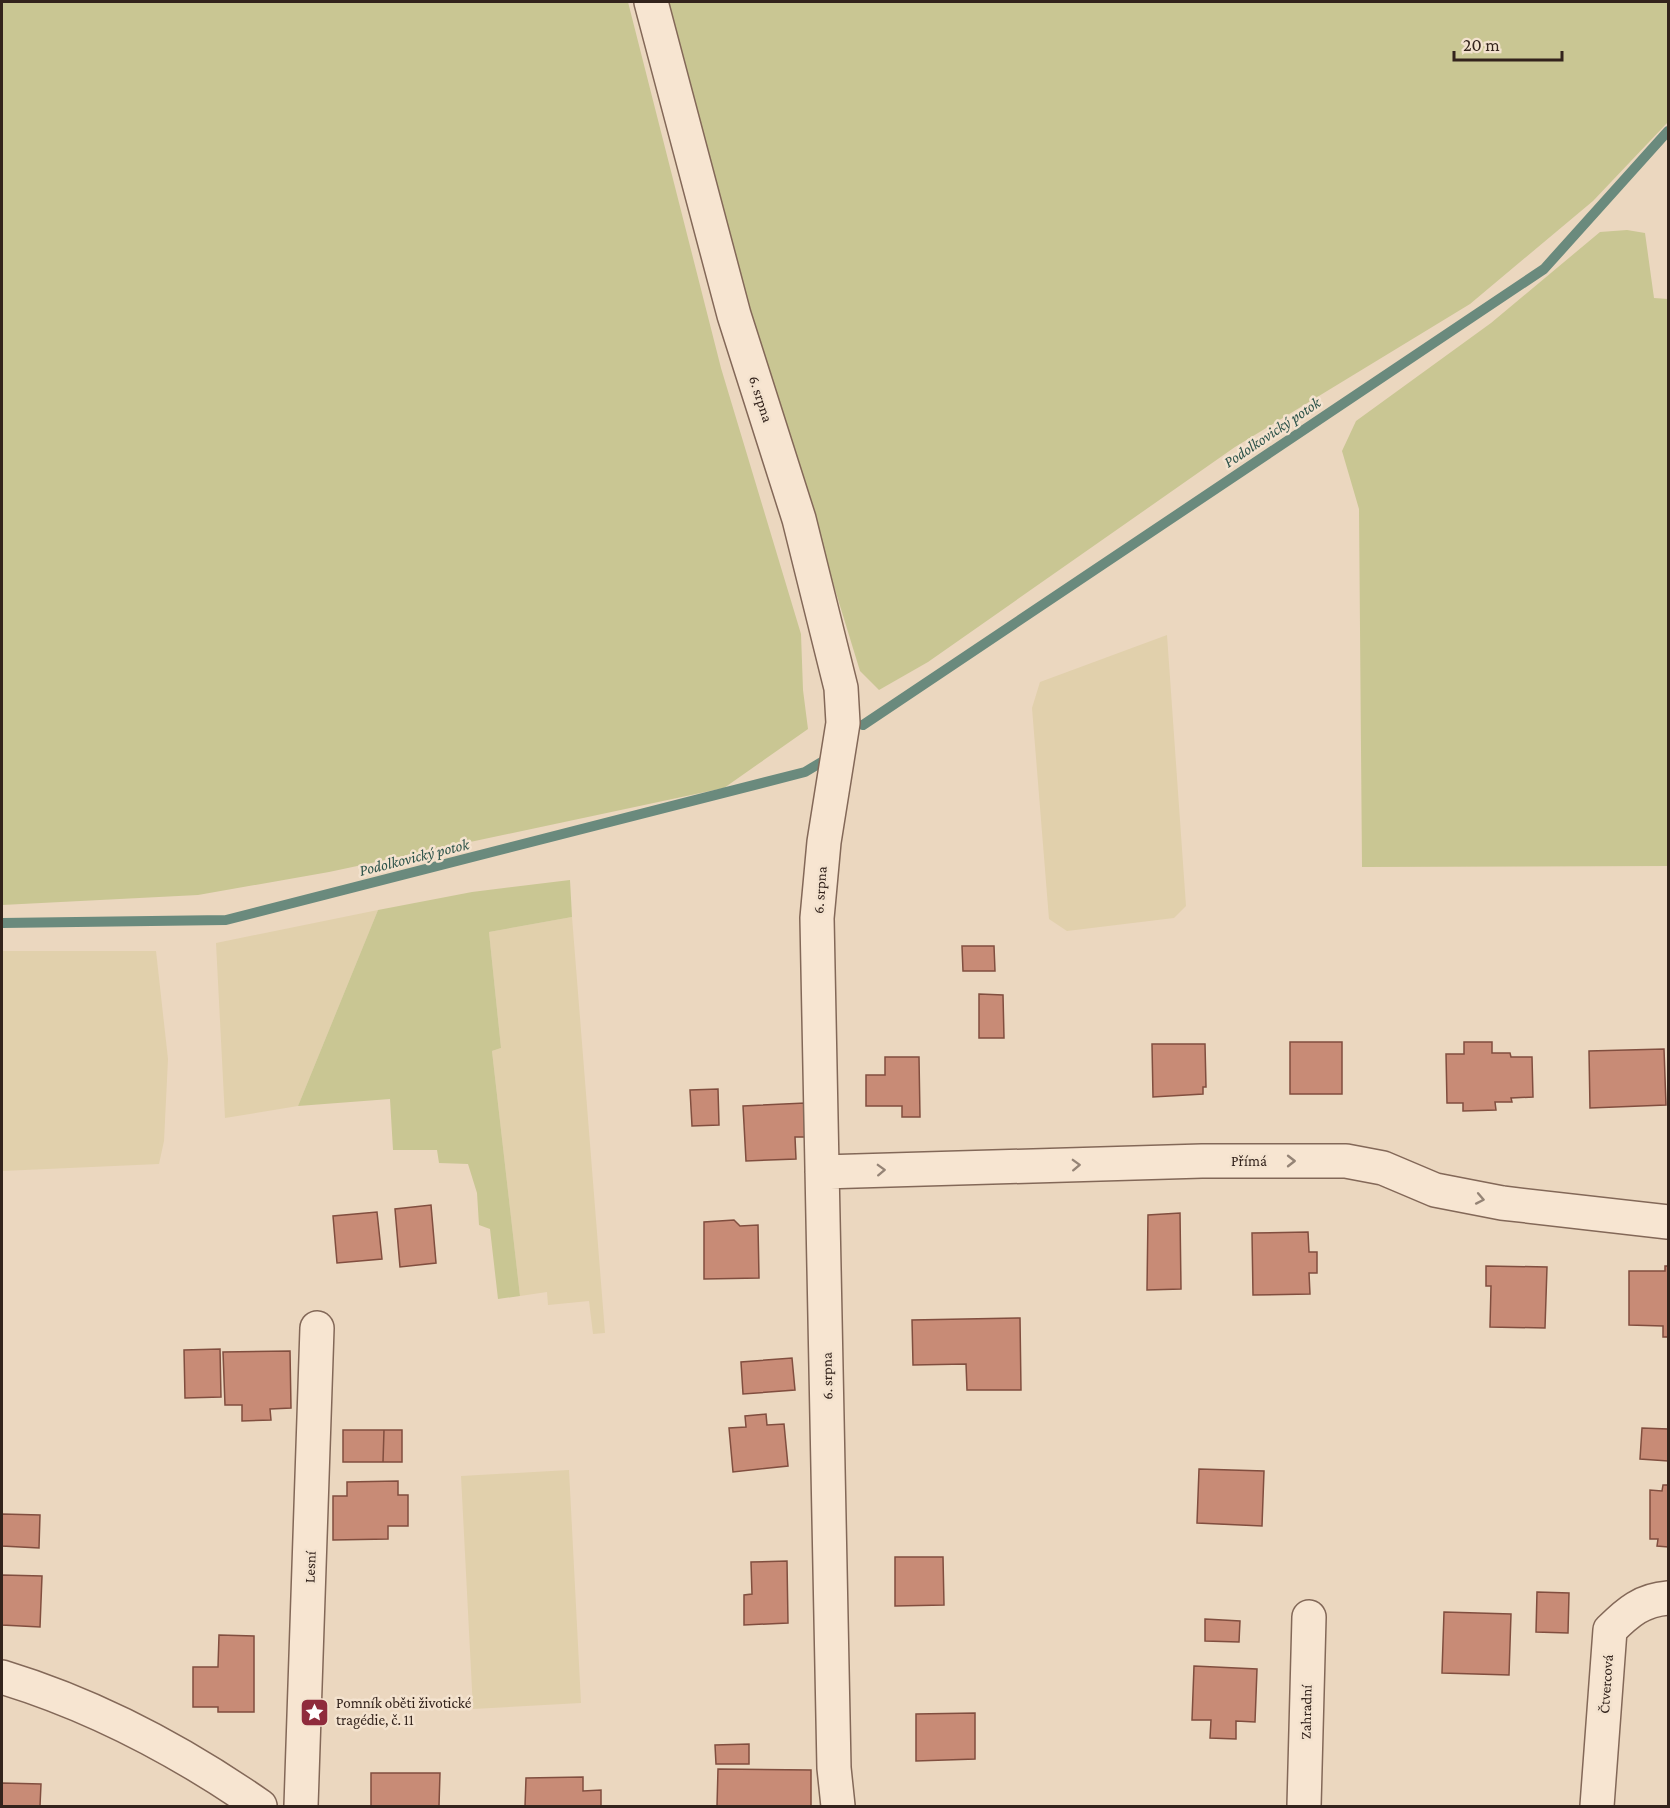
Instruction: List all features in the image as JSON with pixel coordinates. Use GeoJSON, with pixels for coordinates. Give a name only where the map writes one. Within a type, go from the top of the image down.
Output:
{"type":"FeatureCollection","features":[{"type":"Feature","properties":{"kind":"street","name":"6. srpna"},"geometry":{"type":"LineString","coordinates":[[651,2],[734,315],[800,519],[841,688],[843,723],[824,842],[817,918],[834,1756],[838,1806]]}},
{"type":"Feature","properties":{"kind":"street","name":"Přímá"},"geometry":{"type":"LineString","coordinates":[[822,1172],[1202,1161],[1346,1161],[1383,1168],[1435,1190],[1502,1203],[1668,1222]]}},
{"type":"Feature","properties":{"kind":"street","name":"Lesní"},"geometry":{"type":"LineString","coordinates":[[301,1806],[316,1328]]}},
{"type":"Feature","properties":{"kind":"street","name":"Čtvercová"},"geometry":{"type":"LineString","coordinates":[[1597,1806],[1610,1630],[1629,1610],[1652,1599],[1668,1598]]}},
{"type":"Feature","properties":{"kind":"street","name":"Zahradní"},"geometry":{"type":"LineString","coordinates":[[1304,1806],[1309,1617]]}},
{"type":"Feature","properties":{"kind":"street"},"geometry":{"type":"LineString","coordinates":[[2,1677],[93,1709],[166,1748],[260,1806]]}},
{"type":"Feature","properties":{"kind":"shaded area"},"geometry":{"type":"Polygon","coordinates":[[[2,2],[628,2],[721,368],[801,634],[803,690],[808,729],[724,788],[329,872],[198,895],[2,905],[2,2]]]}},
{"type":"Feature","properties":{"kind":"shaded area"},"geometry":{"type":"Polygon","coordinates":[[[666,2],[1668,2],[1668,122],[1593,201],[1470,304],[1235,447],[928,662],[879,690],[860,671],[722,221],[666,2]]]}},
{"type":"Feature","properties":{"kind":"shaded area"},"geometry":{"type":"Polygon","coordinates":[[[1627,230],[1645,233],[1654,298],[1668,299],[1668,866],[1362,867],[1359,509],[1342,451],[1356,421],[1491,323],[1600,232],[1627,230]]]}},
{"type":"Feature","properties":{"kind":"shaded area"},"geometry":{"type":"Polygon","coordinates":[[[1167,635],[1186,906],[1174,918],[1067,931],[1049,919],[1032,708],[1040,682],[1167,635]]]}},
{"type":"Feature","properties":{"kind":"shaded area"},"geometry":{"type":"Polygon","coordinates":[[[570,880],[572,917],[489,932],[501,1048],[492,1051],[520,1296],[498,1299],[490,1229],[479,1225],[477,1193],[468,1164],[439,1163],[437,1150],[393,1150],[390,1099],[298,1106],[378,910],[472,892],[570,880]]]}},
{"type":"Feature","properties":{"kind":"shaded area"},"geometry":{"type":"Polygon","coordinates":[[[378,910],[298,1106],[225,1118],[216,943],[378,910]]]}},
{"type":"Feature","properties":{"kind":"shaded area"},"geometry":{"type":"Polygon","coordinates":[[[572,917],[605,1333],[593,1334],[589,1301],[548,1305],[547,1292],[520,1296],[492,1051],[501,1048],[489,932],[572,917]]]}},
{"type":"Feature","properties":{"kind":"shaded area"},"geometry":{"type":"Polygon","coordinates":[[[2,951],[156,951],[168,1059],[164,1141],[159,1164],[2,1171],[2,951]]]}},
{"type":"Feature","properties":{"kind":"shaded area"},"geometry":{"type":"Polygon","coordinates":[[[569,1470],[581,1703],[473,1709],[461,1476],[569,1470]]]}},
{"type":"Feature","properties":{"kind":"building"},"geometry":{"type":"Polygon","coordinates":[[[962,946],[994,946],[995,971],[963,971],[962,946]]]}},
{"type":"Feature","properties":{"kind":"building"},"geometry":{"type":"Polygon","coordinates":[[[979,994],[1003,995],[1004,1038],[979,1038],[979,994]]]}},
{"type":"Feature","properties":{"kind":"building"},"geometry":{"type":"Polygon","coordinates":[[[1290,1042],[1342,1042],[1342,1094],[1290,1094],[1290,1042]]]}},
{"type":"Feature","properties":{"kind":"building"},"geometry":{"type":"Polygon","coordinates":[[[1464,1042],[1492,1042],[1492,1053],[1510,1053],[1511,1057],[1532,1057],[1533,1097],[1511,1098],[1512,1102],[1495,1102],[1496,1110],[1463,1111],[1463,1103],[1447,1103],[1446,1054],[1464,1054],[1464,1042]]]}},
{"type":"Feature","properties":{"kind":"building"},"geometry":{"type":"Polygon","coordinates":[[[1152,1044],[1205,1044],[1206,1087],[1203,1087],[1203,1094],[1153,1097],[1152,1044]]]}},
{"type":"Feature","properties":{"kind":"building"},"geometry":{"type":"Polygon","coordinates":[[[1664,1049],[1666,1105],[1590,1108],[1589,1051],[1664,1049]]]}},
{"type":"Feature","properties":{"kind":"building"},"geometry":{"type":"Polygon","coordinates":[[[885,1057],[919,1057],[920,1117],[902,1117],[902,1106],[866,1106],[866,1075],[885,1075],[885,1057]]]}},
{"type":"Feature","properties":{"kind":"building"},"geometry":{"type":"Polygon","coordinates":[[[718,1089],[719,1125],[692,1126],[690,1090],[718,1089]]]}},
{"type":"Feature","properties":{"kind":"building"},"geometry":{"type":"Polygon","coordinates":[[[805,1103],[807,1137],[795,1137],[796,1159],[746,1161],[743,1106],[805,1103]]]}},
{"type":"Feature","properties":{"kind":"building"},"geometry":{"type":"Polygon","coordinates":[[[431,1205],[436,1263],[400,1267],[395,1209],[431,1205]]]}},
{"type":"Feature","properties":{"kind":"building"},"geometry":{"type":"Polygon","coordinates":[[[377,1212],[382,1259],[337,1263],[333,1216],[377,1212]]]}},
{"type":"Feature","properties":{"kind":"building"},"geometry":{"type":"Polygon","coordinates":[[[1180,1213],[1181,1289],[1147,1290],[1148,1215],[1180,1213]]]}},
{"type":"Feature","properties":{"kind":"building"},"geometry":{"type":"Polygon","coordinates":[[[734,1220],[740,1226],[758,1225],[759,1278],[704,1279],[704,1222],[734,1220]]]}},
{"type":"Feature","properties":{"kind":"building"},"geometry":{"type":"Polygon","coordinates":[[[1308,1232],[1309,1252],[1317,1252],[1317,1273],[1309,1273],[1310,1294],[1253,1295],[1252,1233],[1308,1232]]]}},
{"type":"Feature","properties":{"kind":"building"},"geometry":{"type":"Polygon","coordinates":[[[1486,1266],[1547,1267],[1545,1328],[1490,1327],[1491,1286],[1486,1286],[1486,1266]]]}},
{"type":"Feature","properties":{"kind":"building"},"geometry":{"type":"Polygon","coordinates":[[[1665,1266],[1668,1266],[1668,1337],[1663,1337],[1663,1326],[1629,1325],[1629,1271],[1665,1271],[1665,1266]]]}},
{"type":"Feature","properties":{"kind":"building"},"geometry":{"type":"Polygon","coordinates":[[[1020,1318],[1021,1390],[967,1390],[966,1364],[913,1365],[912,1320],[1020,1318]]]}},
{"type":"Feature","properties":{"kind":"building"},"geometry":{"type":"Polygon","coordinates":[[[220,1349],[221,1397],[185,1398],[184,1350],[220,1349]]]}},
{"type":"Feature","properties":{"kind":"building"},"geometry":{"type":"Polygon","coordinates":[[[290,1351],[291,1408],[270,1409],[271,1420],[242,1421],[242,1405],[225,1405],[223,1352],[290,1351]]]}},
{"type":"Feature","properties":{"kind":"building"},"geometry":{"type":"Polygon","coordinates":[[[792,1358],[795,1390],[743,1394],[741,1362],[792,1358]]]}},
{"type":"Feature","properties":{"kind":"building"},"geometry":{"type":"Polygon","coordinates":[[[766,1414],[767,1425],[784,1424],[788,1466],[733,1472],[729,1428],[746,1427],[745,1416],[766,1414]]]}},
{"type":"Feature","properties":{"kind":"building"},"geometry":{"type":"Polygon","coordinates":[[[1642,1428],[1668,1429],[1668,1461],[1640,1459],[1642,1428]]]}},
{"type":"Feature","properties":{"kind":"building"},"geometry":{"type":"Polygon","coordinates":[[[343,1430],[384,1430],[383,1462],[343,1462],[343,1430]]]}},
{"type":"Feature","properties":{"kind":"building"},"geometry":{"type":"Polygon","coordinates":[[[384,1430],[402,1430],[402,1462],[383,1462],[384,1430]]]}},
{"type":"Feature","properties":{"kind":"building"},"geometry":{"type":"Polygon","coordinates":[[[1199,1469],[1264,1471],[1262,1526],[1197,1523],[1199,1469]]]}},
{"type":"Feature","properties":{"kind":"building"},"geometry":{"type":"Polygon","coordinates":[[[398,1481],[398,1495],[408,1495],[408,1526],[388,1526],[388,1539],[333,1540],[333,1496],[347,1496],[347,1482],[398,1481]]]}},
{"type":"Feature","properties":{"kind":"building"},"geometry":{"type":"Polygon","coordinates":[[[1663,1485],[1668,1485],[1668,1547],[1657,1546],[1658,1539],[1650,1539],[1650,1490],[1662,1491],[1663,1485]]]}},
{"type":"Feature","properties":{"kind":"building"},"geometry":{"type":"Polygon","coordinates":[[[2,1514],[40,1515],[39,1548],[2,1546],[2,1514]]]}},
{"type":"Feature","properties":{"kind":"building"},"geometry":{"type":"Polygon","coordinates":[[[895,1557],[943,1557],[944,1605],[895,1606],[895,1557]]]}},
{"type":"Feature","properties":{"kind":"building"},"geometry":{"type":"Polygon","coordinates":[[[787,1561],[788,1623],[744,1625],[744,1595],[752,1594],[751,1562],[787,1561]]]}},
{"type":"Feature","properties":{"kind":"building"},"geometry":{"type":"Polygon","coordinates":[[[2,1575],[42,1576],[40,1627],[2,1625],[2,1575]]]}},
{"type":"Feature","properties":{"kind":"building"},"geometry":{"type":"Polygon","coordinates":[[[1537,1592],[1569,1593],[1568,1633],[1536,1632],[1537,1592]]]}},
{"type":"Feature","properties":{"kind":"building"},"geometry":{"type":"Polygon","coordinates":[[[1444,1612],[1511,1614],[1509,1675],[1442,1673],[1444,1612]]]}},
{"type":"Feature","properties":{"kind":"building"},"geometry":{"type":"Polygon","coordinates":[[[1205,1619],[1240,1621],[1239,1642],[1205,1641],[1205,1619]]]}},
{"type":"Feature","properties":{"kind":"building"},"geometry":{"type":"Polygon","coordinates":[[[219,1635],[254,1636],[254,1712],[218,1712],[218,1707],[193,1707],[193,1667],[218,1667],[219,1635]]]}},
{"type":"Feature","properties":{"kind":"building"},"geometry":{"type":"Polygon","coordinates":[[[1194,1666],[1257,1669],[1255,1722],[1236,1721],[1236,1739],[1210,1738],[1211,1720],[1192,1720],[1194,1666]]]}},
{"type":"Feature","properties":{"kind":"building"},"geometry":{"type":"Polygon","coordinates":[[[975,1713],[975,1759],[916,1761],[916,1714],[975,1713]]]}},
{"type":"Feature","properties":{"kind":"building"},"geometry":{"type":"Polygon","coordinates":[[[749,1744],[749,1764],[716,1764],[715,1745],[749,1744]]]}},
{"type":"Feature","properties":{"kind":"building"},"geometry":{"type":"Polygon","coordinates":[[[718,1769],[811,1770],[811,1806],[717,1806],[718,1769]]]}},
{"type":"Feature","properties":{"kind":"building"},"geometry":{"type":"Polygon","coordinates":[[[371,1773],[440,1773],[439,1806],[371,1806],[371,1773]]]}},
{"type":"Feature","properties":{"kind":"building"},"geometry":{"type":"Polygon","coordinates":[[[583,1777],[583,1791],[601,1790],[601,1806],[525,1806],[526,1778],[583,1777]]]}},
{"type":"Feature","properties":{"kind":"building"},"geometry":{"type":"Polygon","coordinates":[[[2,1783],[41,1784],[40,1806],[2,1806],[2,1783]]]}},
{"type":"Feature","properties":{"kind":"waterway","name":"Podolkovický potok"},"geometry":{"type":"LineString","coordinates":[[863,725],[1544,269],[1668,131]]}},
{"type":"Feature","properties":{"kind":"waterway","name":"Podolkovický potok"},"geometry":{"type":"LineString","coordinates":[[2,923],[226,920],[805,772],[825,760]]}},
{"type":"Feature","properties":{"kind":"place","name":"Pomník oběti životické tragédie, č. 11"},"geometry":{"type":"Point","coordinates":[315,1712]}}]}
